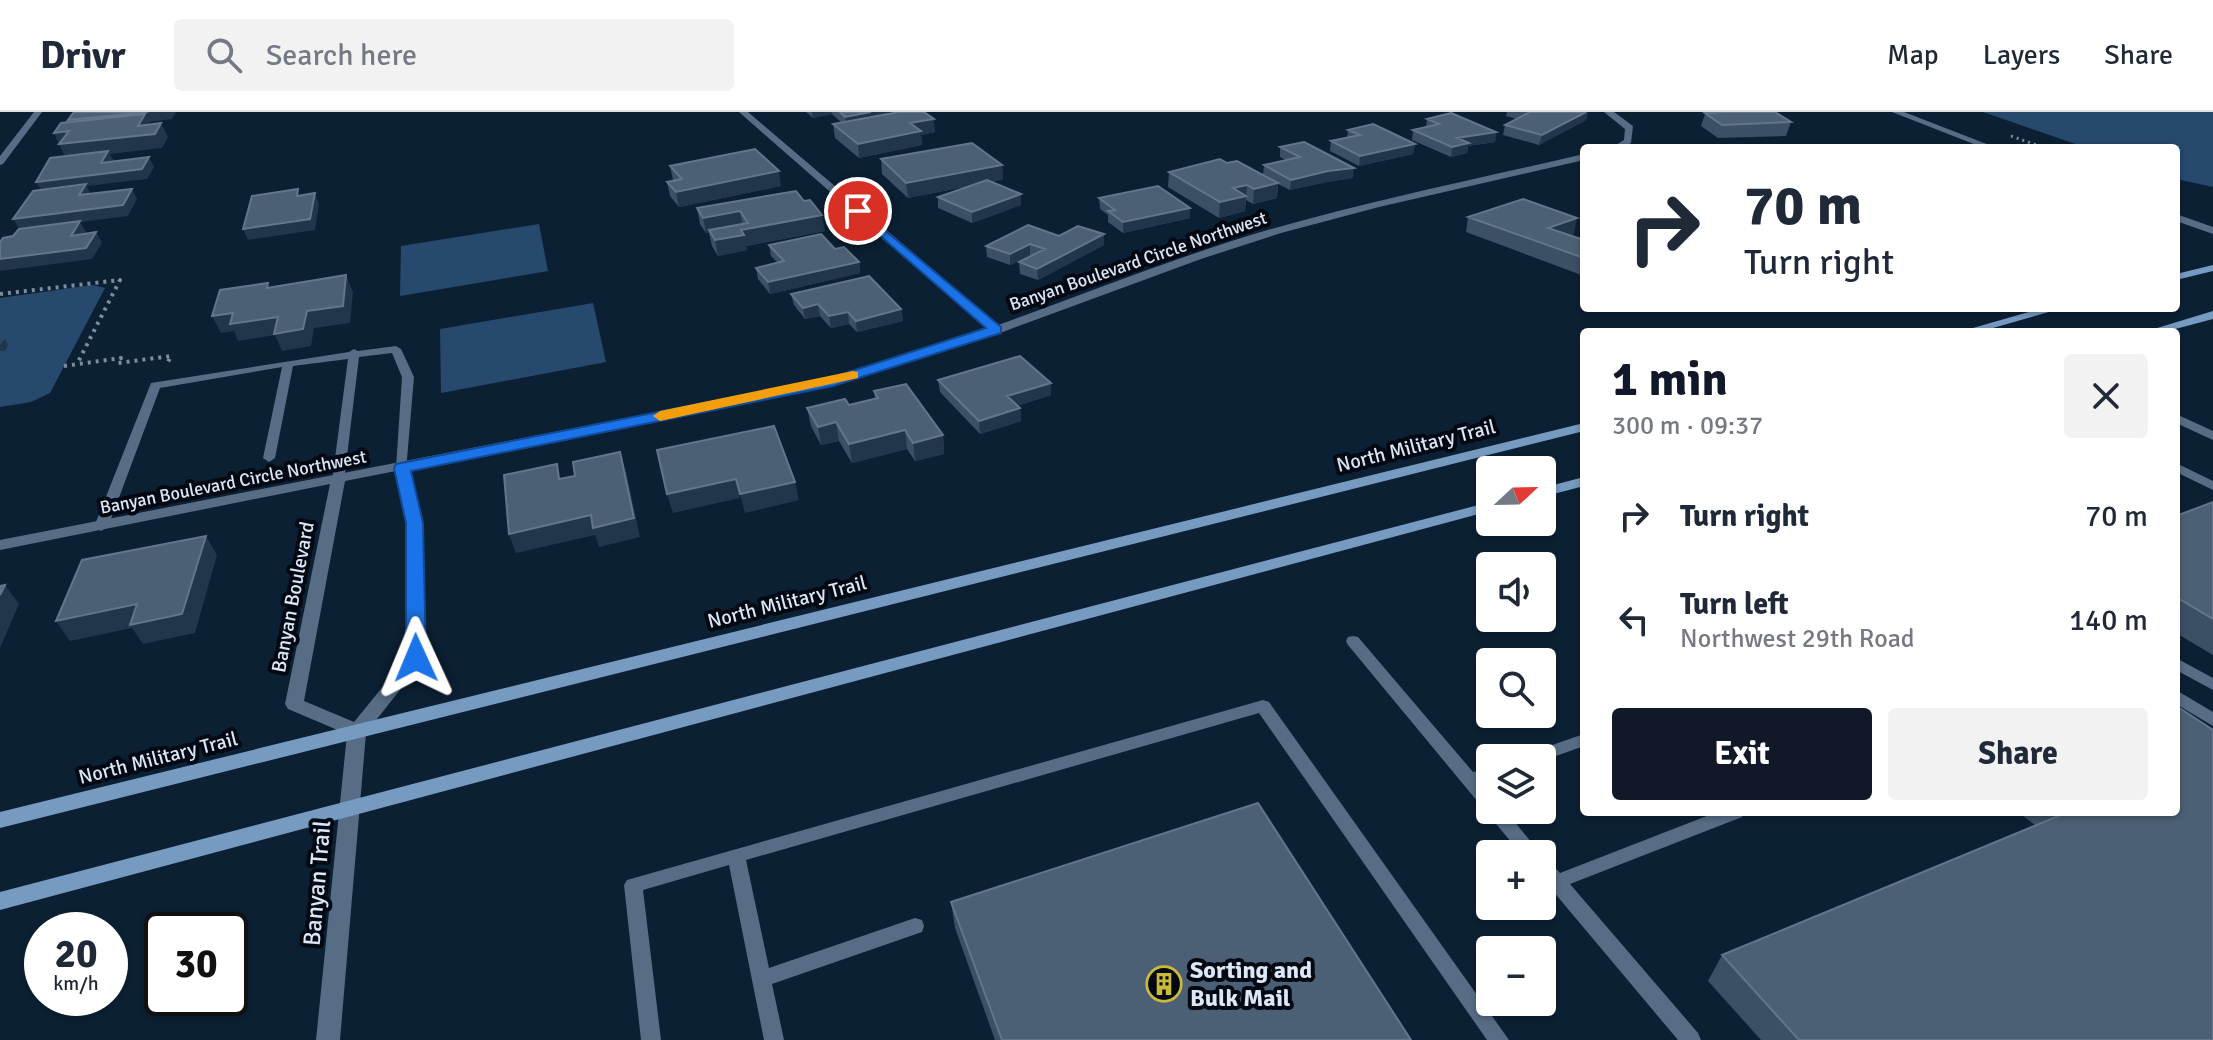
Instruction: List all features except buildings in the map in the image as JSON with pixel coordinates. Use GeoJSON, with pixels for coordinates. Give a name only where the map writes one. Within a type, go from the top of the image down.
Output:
{"type":"FeatureCollection","features":[{"type":"Feature","properties":{"kind":"main road"},"geometry":{"type":"LineString","coordinates":[[2180,276],[2213,268]]}},
{"type":"Feature","properties":{"kind":"main road"},"geometry":{"type":"LineString","coordinates":[[1980,328],[2042,312]]}},
{"type":"Feature","properties":{"kind":"main road"},"geometry":{"type":"LineString","coordinates":[[2165,328],[2213,315]]}},
{"type":"Feature","properties":{"kind":"main road","name":"North Military Trail"},"geometry":{"type":"LineString","coordinates":[[0,820],[1580,428]]}},
{"type":"Feature","properties":{"kind":"main road"},"geometry":{"type":"LineString","coordinates":[[1556,489],[1580,482]]}},
{"type":"Feature","properties":{"kind":"main road"},"geometry":{"type":"LineString","coordinates":[[0,901],[1476,510]]}},
{"type":"Feature","properties":{"kind":"street"},"geometry":{"type":"LineString","coordinates":[[0,162],[38,112]]}},
{"type":"Feature","properties":{"kind":"street"},"geometry":{"type":"LineString","coordinates":[[743,112],[996,330]]}},
{"type":"Feature","properties":{"kind":"street"},"geometry":{"type":"LineString","coordinates":[[1608,112],[1630,128],[1628,141],[1623,144]]}},
{"type":"Feature","properties":{"kind":"street"},"geometry":{"type":"LineString","coordinates":[[1896,112],[1981,144]]}},
{"type":"Feature","properties":{"kind":"street","name":"Banyan Boulevard Circle Northwest"},"geometry":{"type":"LineString","coordinates":[[0,545],[338,481],[833,381],[996,330],[1277,231],[1430,191],[1580,158]]}},
{"type":"Feature","properties":{"kind":"street"},"geometry":{"type":"LineString","coordinates":[[2180,219],[2213,231]]}},
{"type":"Feature","properties":{"kind":"street"},"geometry":{"type":"LineString","coordinates":[[357,731],[416,658],[414,523],[402,468]]}},
{"type":"Feature","properties":{"kind":"street","name":"Banyan Boulevard"},"geometry":{"type":"LineString","coordinates":[[338,481],[294,704],[357,731]]}},
{"type":"Feature","properties":{"kind":"street","name":"Banyan Trail"},"geometry":{"type":"LineString","coordinates":[[328,1040],[357,731]]}},
{"type":"Feature","properties":{"kind":"lane"},"geometry":{"type":"LineString","coordinates":[[101,527],[155,385],[354,352],[396,349],[408,377],[402,468]]}},
{"type":"Feature","properties":{"kind":"lane"},"geometry":{"type":"LineString","coordinates":[[338,481],[354,352]]}},
{"type":"Feature","properties":{"kind":"lane"},"geometry":{"type":"LineString","coordinates":[[269,458],[288,363]]}},
{"type":"Feature","properties":{"kind":"lane"},"geometry":{"type":"LineString","coordinates":[[2180,420],[2210,432]]}},
{"type":"Feature","properties":{"kind":"lane"},"geometry":{"type":"LineString","coordinates":[[2180,469],[2213,486]]}},
{"type":"Feature","properties":{"kind":"lane"},"geometry":{"type":"LineString","coordinates":[[1353,641],[1476,787]]}},
{"type":"Feature","properties":{"kind":"lane"},"geometry":{"type":"LineString","coordinates":[[2180,665],[2213,685]]}},
{"type":"Feature","properties":{"kind":"lane"},"geometry":{"type":"LineString","coordinates":[[2180,699],[2213,720]]}},
{"type":"Feature","properties":{"kind":"lane"},"geometry":{"type":"LineString","coordinates":[[651,1040],[633,885],[1263,706],[1499,1040]]}},
{"type":"Feature","properties":{"kind":"lane"},"geometry":{"type":"LineString","coordinates":[[1556,750],[1580,741]]}},
{"type":"Feature","properties":{"kind":"lane"},"geometry":{"type":"LineString","coordinates":[[1470,780],[1476,778]]}},
{"type":"Feature","properties":{"kind":"lane"},"geometry":{"type":"LineString","coordinates":[[1691,1040],[1556,882],[1726,816]]}},
{"type":"Feature","properties":{"kind":"lane"},"geometry":{"type":"LineString","coordinates":[[1507,824],[1520,840]]}},
{"type":"Feature","properties":{"kind":"lane"},"geometry":{"type":"LineString","coordinates":[[736,855],[774,1040]]}},
{"type":"Feature","properties":{"kind":"lane"},"geometry":{"type":"LineString","coordinates":[[761,979],[915,926]]}},
{"type":"Feature","properties":{"kind":"path"},"geometry":{"type":"LineString","coordinates":[[0,294],[120,280],[77,364]]}},
{"type":"Feature","properties":{"kind":"path"},"geometry":{"type":"LineString","coordinates":[[64,366],[121,358],[118,363],[171,356],[166,366]]}},
{"type":"Feature","properties":{"kind":"shaded area"},"geometry":{"type":"Polygon","coordinates":[[[1983,112],[2213,112],[2213,187],[2180,180],[2180,144],[2075,144],[1983,112]]]}},
{"type":"Feature","properties":{"kind":"shaded area"},"geometry":{"type":"Polygon","coordinates":[[[539,224],[548,271],[400,296],[401,246],[539,224]]]}},
{"type":"Feature","properties":{"kind":"shaded area"},"geometry":{"type":"Polygon","coordinates":[[[93,285],[105,288],[50,393],[31,402],[0,407],[0,298],[93,285]]]}},
{"type":"Feature","properties":{"kind":"shaded area"},"geometry":{"type":"Polygon","coordinates":[[[593,303],[606,362],[441,393],[440,329],[593,303]]]}},
{"type":"Feature","properties":{"kind":"slow traffic"},"geometry":{"type":"LineString","coordinates":[[660,416],[853,375]]}},
{"type":"Feature","properties":{"kind":"place","name":"Sorting and Bulk Mail"},"geometry":{"type":"Point","coordinates":[1164,984]}},
{"type":"Feature","properties":{"kind":"route"},"geometry":{"type":"LineString","coordinates":[[416,658],[414,523],[402,468],[833,381],[996,330],[858,211]]}}]}
